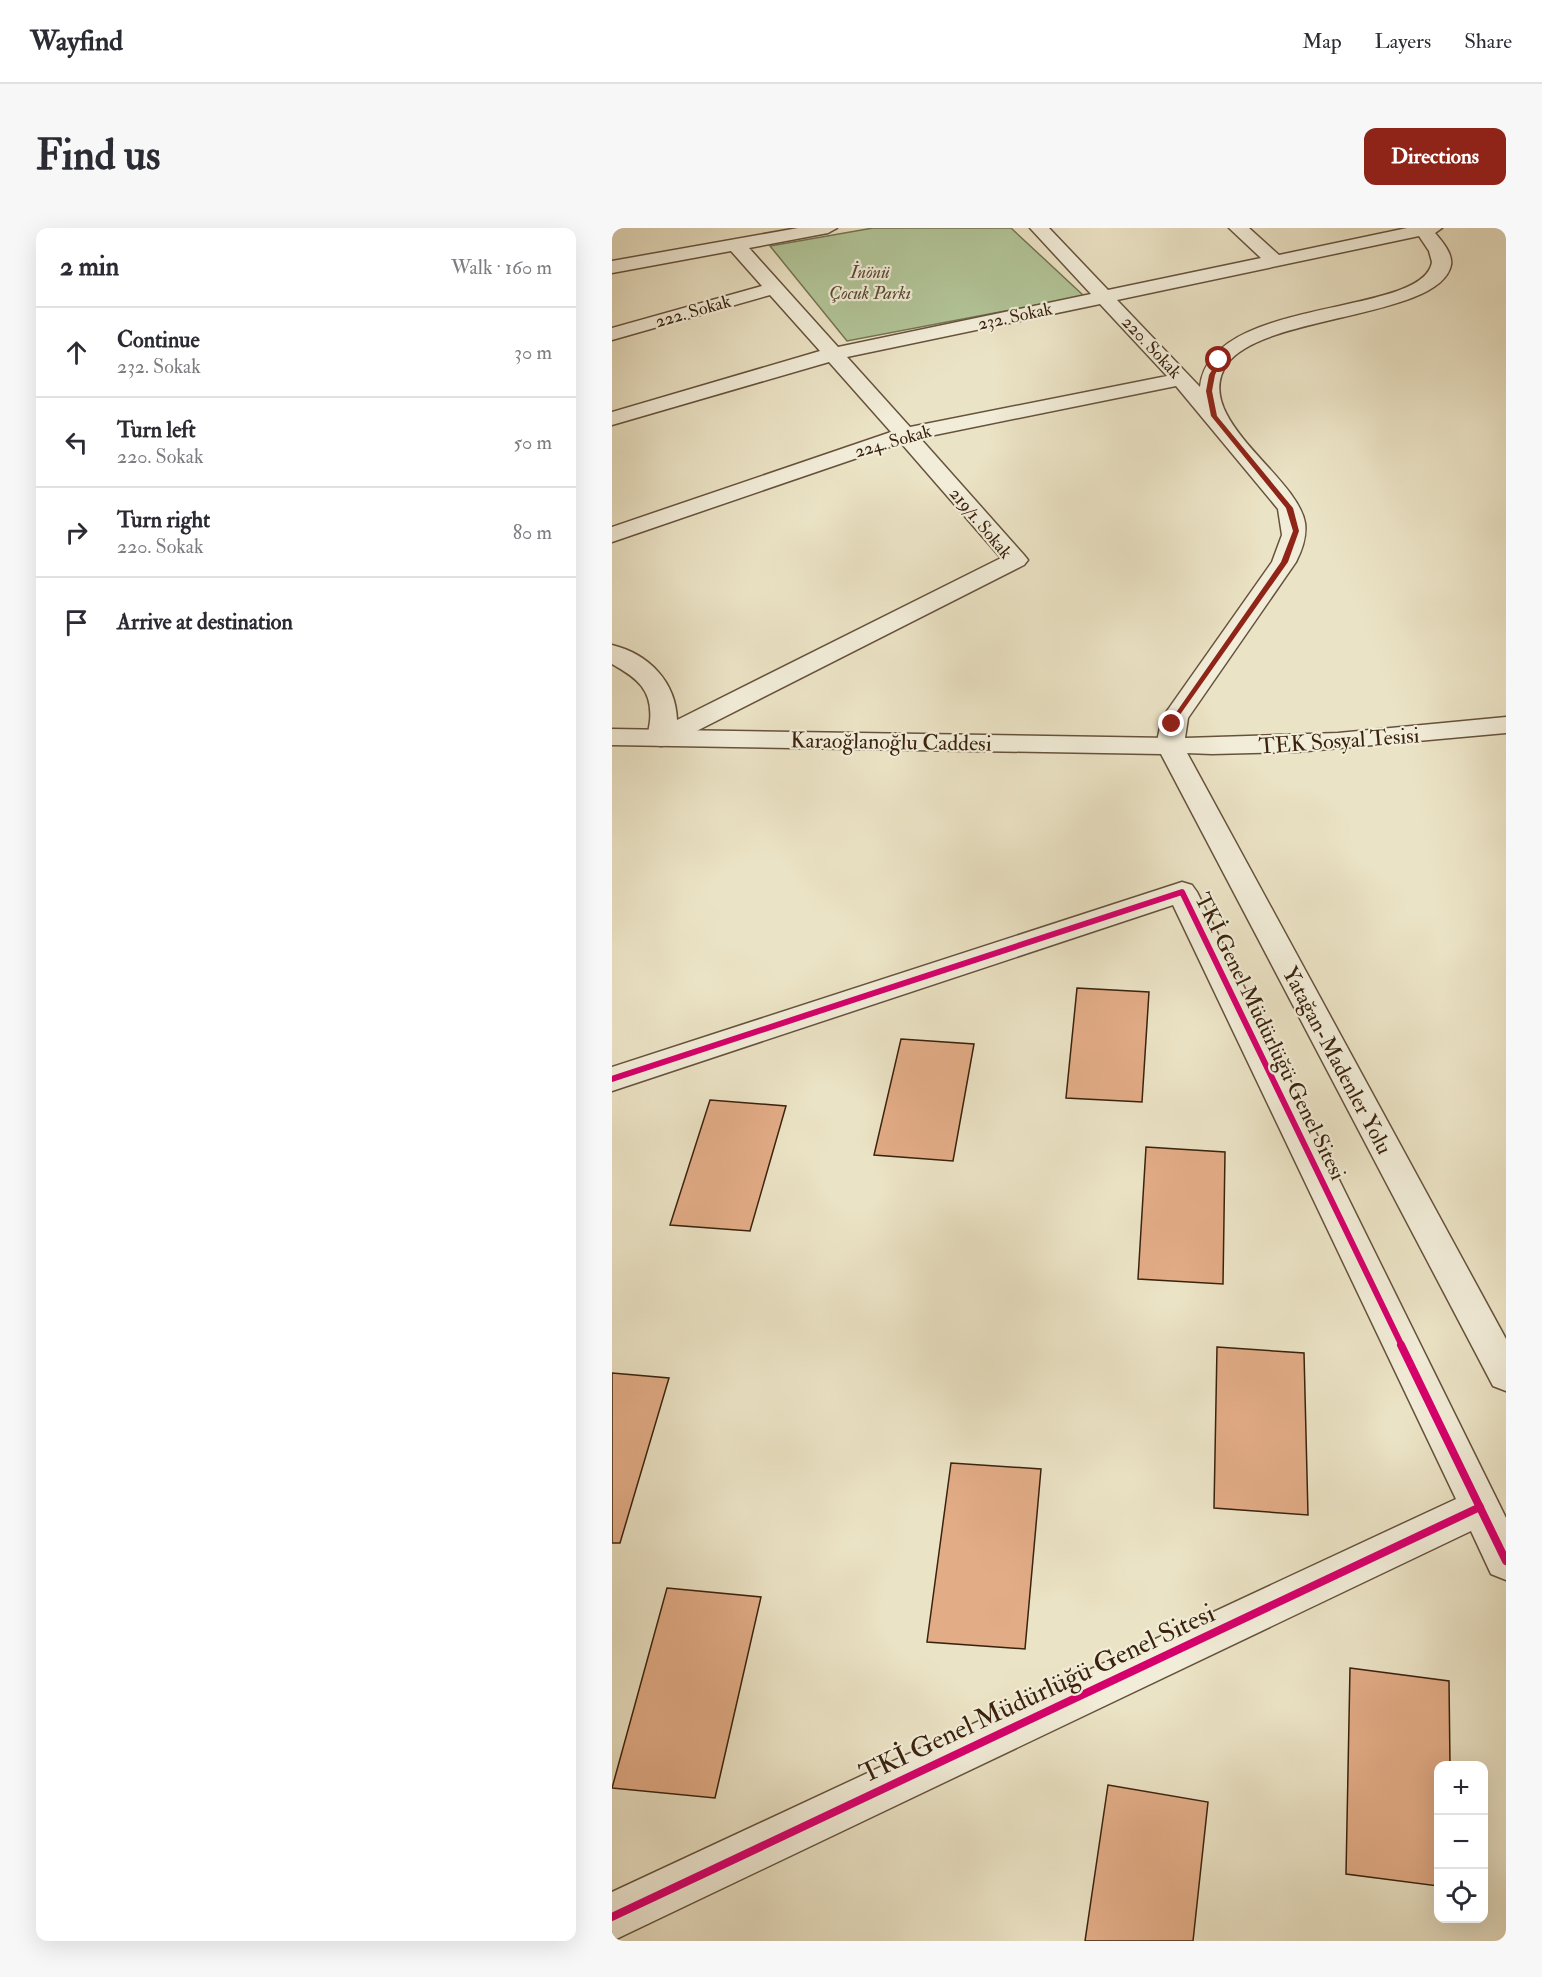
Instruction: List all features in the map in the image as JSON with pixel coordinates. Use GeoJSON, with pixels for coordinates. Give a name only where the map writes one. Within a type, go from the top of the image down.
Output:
{"type":"FeatureCollection","features":[{"type":"Feature","properties":{"kind":"street"},"geometry":{"type":"LineString","coordinates":[[612,267],[828,228]]}},
{"type":"Feature","properties":{"kind":"street","name":"220. Sokak"},"geometry":{"type":"LineString","coordinates":[[1039,228],[1214,416],[1289,508],[1296,531],[1284,562],[1175,718],[1170,746]]}},
{"type":"Feature","properties":{"kind":"street"},"geometry":{"type":"LineString","coordinates":[[1238,228],[1275,261]]}},
{"type":"Feature","properties":{"kind":"street","name":"232. Sokak"},"geometry":{"type":"LineString","coordinates":[[612,419],[833,354],[1426,229],[1443,261],[1441,270],[1434,278],[1406,292],[1274,329],[1231,347],[1219,360],[1212,375],[1209,391],[1214,416]]}},
{"type":"Feature","properties":{"kind":"street"},"geometry":{"type":"LineString","coordinates":[[689,236],[700,251]]}},
{"type":"Feature","properties":{"kind":"street","name":"219/1. Sokak"},"geometry":{"type":"LineString","coordinates":[[661,738],[1016,560],[736,245]]}},
{"type":"Feature","properties":{"kind":"street","name":"222. Sokak"},"geometry":{"type":"LineString","coordinates":[[612,334],[775,288]]}},
{"type":"Feature","properties":{"kind":"street","name":"224. Sokak"},"geometry":{"type":"LineString","coordinates":[[612,535],[904,435],[1182,379]]}},
{"type":"Feature","properties":{"kind":"street"},"geometry":{"type":"LineString","coordinates":[[612,653],[640,670],[655,683],[664,696],[665,711],[661,738]]}},
{"type":"Feature","properties":{"kind":"street","name":"TEK Sosyal Tesisi"},"geometry":{"type":"LineString","coordinates":[[1170,746],[1295,745],[1390,739],[1506,725]]}},
{"type":"Feature","properties":{"kind":"street","name":"Karaoğlanoğlu Caddesi"},"geometry":{"type":"LineString","coordinates":[[612,737],[1170,746]]}},
{"type":"Feature","properties":{"kind":"street","name":"Yatağan-Madenler Yolu"},"geometry":{"type":"LineString","coordinates":[[1170,746],[1506,1375]]}},
{"type":"Feature","properties":{"kind":"street","name":"TKİ Genel Müdürlüğü Genel Sitesi"},"geometry":{"type":"LineString","coordinates":[[612,1079],[1182,892],[1506,1561]]}},
{"type":"Feature","properties":{"kind":"street","name":"TKİ Genel Müdürlüğü Genel Sitesi"},"geometry":{"type":"LineString","coordinates":[[612,1917],[1480,1507]]}},
{"type":"Feature","properties":{"kind":"green space","name":"İnönü Çocuk Parkı"},"geometry":{"type":"Polygon","coordinates":[[[873,228],[1011,228],[1084,296],[847,341],[770,246],[873,228]]]}},
{"type":"Feature","properties":{"kind":"building"},"geometry":{"type":"Polygon","coordinates":[[[1077,988],[1149,992],[1142,1102],[1066,1098],[1077,988]]]}},
{"type":"Feature","properties":{"kind":"building"},"geometry":{"type":"Polygon","coordinates":[[[901,1039],[974,1044],[953,1161],[874,1155],[901,1039]]]}},
{"type":"Feature","properties":{"kind":"building"},"geometry":{"type":"Polygon","coordinates":[[[710,1100],[786,1106],[750,1231],[670,1225],[710,1100]]]}},
{"type":"Feature","properties":{"kind":"building"},"geometry":{"type":"Polygon","coordinates":[[[1146,1147],[1225,1152],[1223,1284],[1138,1279],[1146,1147]]]}},
{"type":"Feature","properties":{"kind":"building"},"geometry":{"type":"Polygon","coordinates":[[[1217,1347],[1304,1353],[1308,1515],[1214,1508],[1217,1347]]]}},
{"type":"Feature","properties":{"kind":"building"},"geometry":{"type":"Polygon","coordinates":[[[612,1373],[669,1378],[620,1543],[612,1543],[612,1373]]]}},
{"type":"Feature","properties":{"kind":"building"},"geometry":{"type":"Polygon","coordinates":[[[951,1463],[1041,1469],[1025,1649],[927,1642],[951,1463]]]}},
{"type":"Feature","properties":{"kind":"building"},"geometry":{"type":"Polygon","coordinates":[[[667,1588],[761,1597],[715,1798],[612,1788],[667,1588]]]}},
{"type":"Feature","properties":{"kind":"building"},"geometry":{"type":"Polygon","coordinates":[[[1350,1668],[1449,1681],[1450,1761],[1434,1761],[1434,1885],[1346,1874],[1350,1668]]]}},
{"type":"Feature","properties":{"kind":"building"},"geometry":{"type":"Polygon","coordinates":[[[1108,1785],[1208,1802],[1193,1941],[1085,1941],[1108,1785]]]}},
{"type":"Feature","properties":{"kind":"cycle path"},"geometry":{"type":"LineString","coordinates":[[612,1079],[1182,892],[1506,1561]]}},
{"type":"Feature","properties":{"kind":"cycle path"},"geometry":{"type":"LineString","coordinates":[[612,1917],[1480,1507]]}},
{"type":"Feature","properties":{"kind":"route"},"geometry":{"type":"LineString","coordinates":[[1172,724],[1284,562],[1296,531],[1294,518],[1289,508],[1214,416],[1209,391],[1212,375],[1219,360]]}}]}
